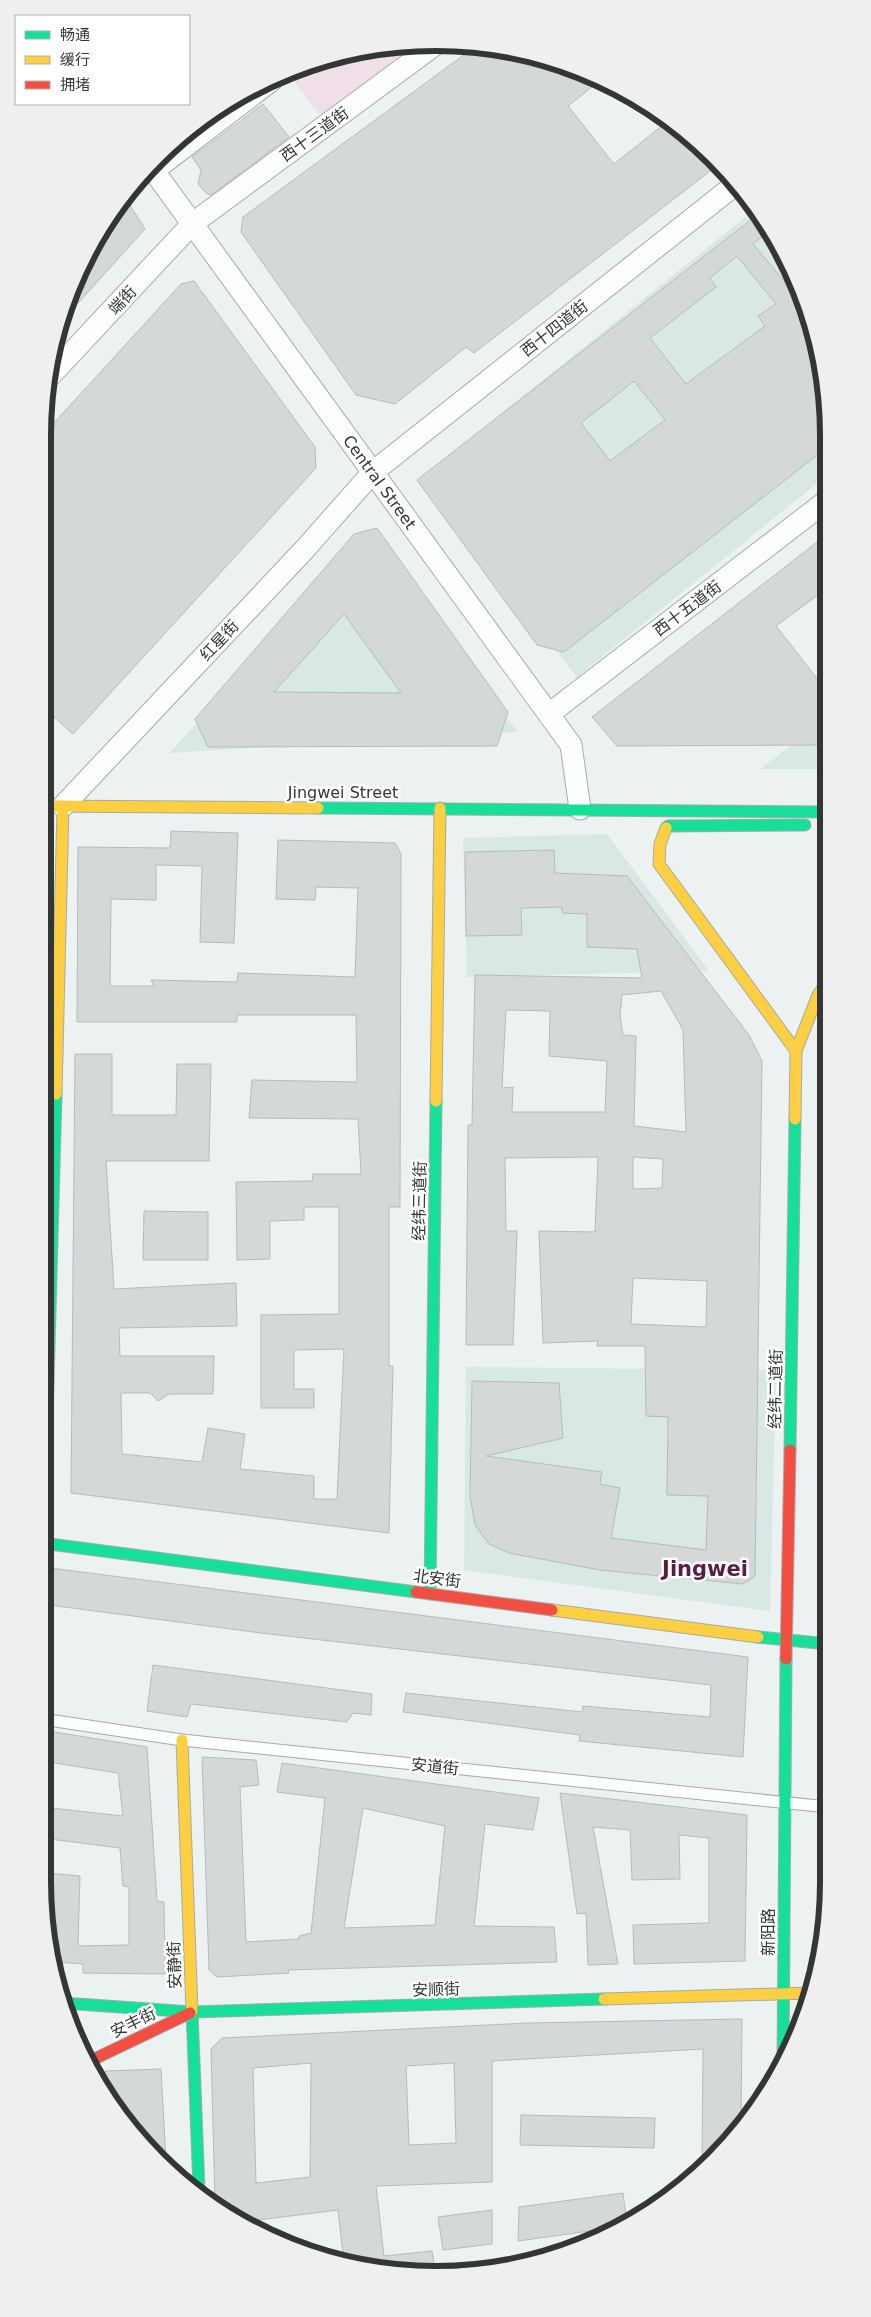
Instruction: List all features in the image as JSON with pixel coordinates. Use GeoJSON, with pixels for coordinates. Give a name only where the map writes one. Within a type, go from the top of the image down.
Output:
{"type":"FeatureCollection","features":[{"type":"Feature","properties":{"kind":"main road","name":"Jingwei Street"},"geometry":{"type":"LineString","coordinates":[[53,806],[820,812]]}},
{"type":"Feature","properties":{"kind":"main road"},"geometry":{"type":"LineString","coordinates":[[51,953],[53,806]]}},
{"type":"Feature","properties":{"kind":"main road","name":"经纬三道街"},"geometry":{"type":"LineString","coordinates":[[430,1594],[440,808]]}},
{"type":"Feature","properties":{"kind":"main road"},"geometry":{"type":"LineString","coordinates":[[796,1051],[658,864],[660,836],[668,826],[816,825]]}},
{"type":"Feature","properties":{"kind":"main road","name":"经纬二道街"},"geometry":{"type":"LineString","coordinates":[[784,1801],[796,1051],[820,992]]}},
{"type":"Feature","properties":{"kind":"main road","name":"北安街"},"geometry":{"type":"LineString","coordinates":[[51,1544],[820,1643]]}},
{"type":"Feature","properties":{"kind":"main road","name":"安静街"},"geometry":{"type":"LineString","coordinates":[[182,1740],[199,2183]]}},
{"type":"Feature","properties":{"kind":"main road","name":"新阳路"},"geometry":{"type":"LineString","coordinates":[[783,2044],[784,1801]]}},
{"type":"Feature","properties":{"kind":"main road","name":"安顺街"},"geometry":{"type":"LineString","coordinates":[[72,2004],[192,2012],[803,1993]]}},
{"type":"Feature","properties":{"kind":"main road","name":"安丰街"},"geometry":{"type":"LineString","coordinates":[[95,2059],[192,2012]]}},
{"type":"Feature","properties":{"kind":"street","name":"西十三道街"},"geometry":{"type":"LineString","coordinates":[[192,224],[426,51]]}},
{"type":"Feature","properties":{"kind":"street"},"geometry":{"type":"LineString","coordinates":[[186,144],[231,111]]}},
{"type":"Feature","properties":{"kind":"street","name":"Central Street"},"geometry":{"type":"LineString","coordinates":[[155,173],[571,745],[580,809]]}},
{"type":"Feature","properties":{"kind":"street","name":"西十四道街"},"geometry":{"type":"LineString","coordinates":[[373,472],[730,189]]}},
{"type":"Feature","properties":{"kind":"street","name":"端街"},"geometry":{"type":"LineString","coordinates":[[58,368],[192,224]]}},
{"type":"Feature","properties":{"kind":"street","name":"红星街"},"geometry":{"type":"LineString","coordinates":[[53,806],[304,550],[373,472]]}},
{"type":"Feature","properties":{"kind":"street","name":"西十五道街"},"geometry":{"type":"LineString","coordinates":[[548,714],[820,506]]}},
{"type":"Feature","properties":{"kind":"lane","name":"安道街"},"geometry":{"type":"LineString","coordinates":[[51,1720],[182,1740],[820,1806]]}},
{"type":"Feature","properties":{"kind":"shaded area"},"geometry":{"type":"Polygon","coordinates":[[[404,53],[321,116],[292,79],[336,64],[404,53]]]}},
{"type":"Feature","properties":{"kind":"shaded area"},"geometry":{"type":"Polygon","coordinates":[[[749,214],[768,243],[791,288],[807,336],[819,410],[820,481],[577,677],[419,480],[749,214]]]}},
{"type":"Feature","properties":{"kind":"shaded area"},"geometry":{"type":"Polygon","coordinates":[[[370,540],[518,732],[169,753],[370,540]]]}},
{"type":"Feature","properties":{"kind":"shaded area"},"geometry":{"type":"Polygon","coordinates":[[[820,724],[820,769],[760,769],[820,724]]]}},
{"type":"Feature","properties":{"kind":"shaded area"},"geometry":{"type":"Polygon","coordinates":[[[607,834],[709,971],[467,977],[463,838],[607,834]]]}},
{"type":"Feature","properties":{"kind":"shaded area"},"geometry":{"type":"Polygon","coordinates":[[[466,1367],[776,1370],[770,1611],[464,1570],[466,1367]]]}},
{"type":"Feature","properties":{"kind":"building"},"geometry":{"type":"Polygon","coordinates":[[[467,53],[535,64],[594,85],[568,106],[614,164],[662,126],[689,147],[712,169],[474,353],[466,347],[395,404],[356,395],[241,232],[243,217],[467,53]]]}},
{"type":"Feature","properties":{"kind":"building"},"geometry":{"type":"Polygon","coordinates":[[[263,104],[289,137],[211,195],[207,194],[198,184],[201,170],[192,157],[263,104]]]}},
{"type":"Feature","properties":{"kind":"building"},"geometry":{"type":"Polygon","coordinates":[[[129,204],[145,229],[73,309],[80,288],[103,243],[129,204]]]}},
{"type":"Feature","properties":{"kind":"building"},"geometry":{"type":"Polygon","coordinates":[[[752,219],[763,236],[753,244],[792,290],[807,336],[819,410],[820,453],[564,652],[537,645],[417,480],[752,219]],[[737,256],[710,278],[716,287],[650,338],[686,384],[765,326],[758,316],[776,304],[737,256]],[[634,381],[581,423],[610,461],[665,420],[634,381]]]}},
{"type":"Feature","properties":{"kind":"building"},"geometry":{"type":"Polygon","coordinates":[[[194,281],[315,447],[316,468],[73,734],[51,714],[51,426],[181,284],[194,281]]]}},
{"type":"Feature","properties":{"kind":"building"},"geometry":{"type":"Polygon","coordinates":[[[377,528],[508,712],[497,746],[208,747],[195,719],[354,534],[377,528]],[[344,614],[274,692],[401,693],[344,614]]]}},
{"type":"Feature","properties":{"kind":"building"},"geometry":{"type":"Polygon","coordinates":[[[820,540],[820,593],[776,626],[820,682],[820,745],[617,746],[592,717],[820,540]]]}},
{"type":"Feature","properties":{"kind":"building"},"geometry":{"type":"Polygon","coordinates":[[[171,831],[238,833],[234,943],[200,942],[202,866],[156,865],[156,900],[111,899],[110,986],[154,986],[151,980],[237,982],[238,973],[355,977],[358,888],[316,887],[315,900],[276,899],[278,840],[395,843],[401,854],[400,1207],[389,1207],[389,1366],[393,1366],[389,1533],[71,1493],[75,1054],[112,1054],[112,1115],[176,1115],[177,1064],[211,1064],[209,1161],[106,1161],[114,1289],[236,1283],[237,1326],[119,1328],[120,1356],[214,1356],[213,1394],[169,1394],[158,1401],[150,1393],[121,1393],[122,1454],[202,1462],[208,1428],[245,1434],[240,1469],[314,1476],[314,1499],[337,1499],[344,1349],[294,1350],[294,1389],[314,1389],[314,1408],[261,1408],[261,1315],[339,1314],[339,1207],[304,1207],[304,1220],[270,1221],[270,1259],[237,1260],[236,1182],[312,1181],[313,1174],[361,1174],[358,1119],[249,1118],[252,1080],[357,1082],[356,1015],[237,1015],[237,1022],[77,1022],[78,847],[170,848],[171,831]]]}},
{"type":"Feature","properties":{"kind":"building"},"geometry":{"type":"Polygon","coordinates":[[[554,850],[555,873],[627,876],[749,1035],[762,1061],[755,1576],[743,1584],[600,1570],[509,1553],[489,1544],[475,1525],[470,1496],[472,1381],[559,1383],[563,1438],[486,1456],[602,1472],[600,1484],[620,1488],[611,1538],[706,1550],[708,1496],[667,1495],[668,1417],[646,1416],[645,1346],[597,1346],[598,1341],[543,1343],[539,1231],[595,1232],[598,1157],[505,1158],[506,1231],[517,1231],[513,1345],[466,1345],[468,1125],[472,1125],[475,975],[642,978],[637,949],[587,947],[587,914],[562,913],[562,907],[521,908],[522,935],[466,936],[465,852],[554,850]],[[661,991],[622,995],[620,1016],[623,1035],[636,1036],[634,1126],[686,1132],[683,1030],[661,991]],[[506,1010],[502,1088],[513,1087],[512,1112],[605,1112],[607,1061],[549,1056],[550,1011],[506,1010]],[[633,1157],[633,1189],[662,1188],[663,1159],[633,1157]],[[633,1278],[631,1324],[706,1327],[707,1281],[633,1278]]]}},
{"type":"Feature","properties":{"kind":"building"},"geometry":{"type":"Polygon","coordinates":[[[144,1211],[208,1212],[208,1260],[143,1260],[144,1211]]]}},
{"type":"Feature","properties":{"kind":"building"},"geometry":{"type":"Polygon","coordinates":[[[51,1568],[748,1657],[743,1757],[579,1741],[580,1735],[403,1712],[406,1693],[582,1712],[583,1706],[710,1717],[711,1685],[261,1633],[51,1605],[51,1568]]]}},
{"type":"Feature","properties":{"kind":"building"},"geometry":{"type":"Polygon","coordinates":[[[153,1665],[372,1694],[371,1715],[353,1713],[347,1722],[191,1704],[187,1717],[147,1711],[153,1665]]]}},
{"type":"Feature","properties":{"kind":"building"},"geometry":{"type":"Polygon","coordinates":[[[51,1731],[147,1747],[157,1901],[164,1902],[165,1974],[83,1973],[83,1964],[60,1962],[52,1907],[51,1873],[80,1876],[78,1946],[129,1945],[129,1887],[123,1886],[120,1848],[51,1839],[51,1808],[123,1816],[118,1773],[51,1762],[51,1731]]]}},
{"type":"Feature","properties":{"kind":"building"},"geometry":{"type":"Polygon","coordinates":[[[202,1757],[256,1760],[259,1785],[240,1787],[246,1942],[299,1939],[299,1936],[311,1933],[325,1798],[277,1792],[282,1763],[539,1798],[533,1830],[485,1824],[474,1926],[554,1927],[557,1962],[288,1970],[289,1973],[217,1977],[209,1970],[202,1757]],[[363,1808],[344,1928],[435,1925],[445,1826],[363,1808]]]}},
{"type":"Feature","properties":{"kind":"building"},"geometry":{"type":"Polygon","coordinates":[[[560,1793],[747,1815],[745,1961],[634,1964],[633,1925],[709,1923],[709,1838],[679,1835],[680,1879],[632,1880],[630,1830],[593,1827],[618,1964],[588,1965],[586,1913],[577,1914],[560,1793]]]}},
{"type":"Feature","properties":{"kind":"building"},"geometry":{"type":"Polygon","coordinates":[[[742,2019],[741,2114],[702,2158],[703,2049],[492,2061],[492,2182],[376,2186],[384,2256],[432,2251],[434,2266],[385,2262],[343,2254],[338,2210],[258,2220],[258,2222],[215,2196],[211,2049],[222,2038],[528,2023],[742,2019]],[[311,2063],[253,2068],[256,2183],[310,2177],[311,2063]],[[454,2063],[406,2066],[409,2145],[456,2143],[454,2063]]]}},
{"type":"Feature","properties":{"kind":"building"},"geometry":{"type":"Polygon","coordinates":[[[161,2069],[166,2155],[147,2135],[116,2095],[102,2073],[161,2069]]]}},
{"type":"Feature","properties":{"kind":"building"},"geometry":{"type":"Polygon","coordinates":[[[521,2115],[655,2118],[654,2148],[520,2145],[521,2115]]]}},
{"type":"Feature","properties":{"kind":"building"},"geometry":{"type":"Polygon","coordinates":[[[623,2193],[626,2215],[597,2230],[518,2241],[519,2207],[623,2193]]]}},
{"type":"Feature","properties":{"kind":"building"},"geometry":{"type":"Polygon","coordinates":[[[492,2210],[492,2244],[443,2250],[438,2217],[492,2210]]]}},
{"type":"Feature","properties":{"kind":"traffic: fast"},"geometry":{"type":"LineString","coordinates":[[318,808],[820,812]]}},
{"type":"Feature","properties":{"kind":"traffic: fast"},"geometry":{"type":"LineString","coordinates":[[666,828],[668,826],[805,825]]}},
{"type":"Feature","properties":{"kind":"traffic: fast"},"geometry":{"type":"LineString","coordinates":[[51,1276],[56,1094]]}},
{"type":"Feature","properties":{"kind":"traffic: fast"},"geometry":{"type":"LineString","coordinates":[[430,1594],[436,1101]]}},
{"type":"Feature","properties":{"kind":"traffic: fast"},"geometry":{"type":"LineString","coordinates":[[790,1450],[795,1119]]}},
{"type":"Feature","properties":{"kind":"traffic: fast"},"geometry":{"type":"LineString","coordinates":[[51,1544],[416,1592]]}},
{"type":"Feature","properties":{"kind":"traffic: fast"},"geometry":{"type":"LineString","coordinates":[[758,1637],[820,1643]]}},
{"type":"Feature","properties":{"kind":"traffic: fast"},"geometry":{"type":"LineString","coordinates":[[783,2045],[786,1659]]}},
{"type":"Feature","properties":{"kind":"traffic: fast"},"geometry":{"type":"LineString","coordinates":[[72,2004],[192,2012],[604,1999]]}},
{"type":"Feature","properties":{"kind":"traffic: fast"},"geometry":{"type":"LineString","coordinates":[[192,2011],[199,2183]]}},
{"type":"Feature","properties":{"kind":"traffic: slow"},"geometry":{"type":"LineString","coordinates":[[51,806],[318,808]]}},
{"type":"Feature","properties":{"kind":"traffic: slow"},"geometry":{"type":"LineString","coordinates":[[56,1094],[63,806]]}},
{"type":"Feature","properties":{"kind":"traffic: slow"},"geometry":{"type":"LineString","coordinates":[[436,1101],[440,808]]}},
{"type":"Feature","properties":{"kind":"traffic: slow"},"geometry":{"type":"LineString","coordinates":[[666,828],[660,844],[659,864],[796,1051]]}},
{"type":"Feature","properties":{"kind":"traffic: slow"},"geometry":{"type":"LineString","coordinates":[[795,1119],[796,1051],[820,992]]}},
{"type":"Feature","properties":{"kind":"traffic: slow"},"geometry":{"type":"LineString","coordinates":[[552,1610],[758,1637]]}},
{"type":"Feature","properties":{"kind":"traffic: slow"},"geometry":{"type":"LineString","coordinates":[[182,1740],[192,2011]]}},
{"type":"Feature","properties":{"kind":"traffic: slow"},"geometry":{"type":"LineString","coordinates":[[604,1999],[803,1993]]}},
{"type":"Feature","properties":{"kind":"traffic: jam"},"geometry":{"type":"LineString","coordinates":[[786,1659],[790,1450]]}},
{"type":"Feature","properties":{"kind":"traffic: jam"},"geometry":{"type":"LineString","coordinates":[[416,1592],[552,1610]]}},
{"type":"Feature","properties":{"kind":"traffic: jam"},"geometry":{"type":"LineString","coordinates":[[95,2059],[190,2013]]}},
{"type":"Feature","properties":{"kind":"district","name":"Jingwei"},"geometry":{"type":"Point","coordinates":[705,1569]}}]}
